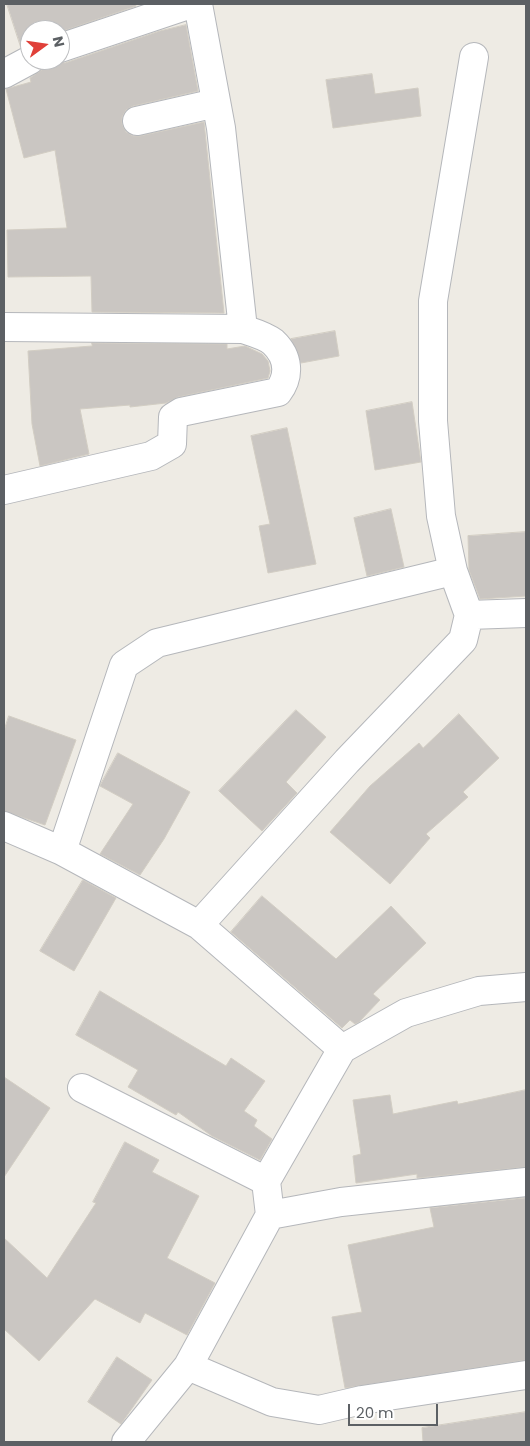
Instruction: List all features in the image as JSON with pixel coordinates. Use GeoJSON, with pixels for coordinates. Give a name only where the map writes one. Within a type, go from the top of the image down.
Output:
{"type":"FeatureCollection","features":[{"type":"Feature","properties":{"kind":"street"},"geometry":{"type":"LineString","coordinates":[[70,45],[191,4]]}},
{"type":"Feature","properties":{"kind":"street"},"geometry":{"type":"LineString","coordinates":[[198,4],[221,128],[244,328]]}},
{"type":"Feature","properties":{"kind":"street"},"geometry":{"type":"LineString","coordinates":[[199,925],[347,761],[462,640],[469,615],[453,571],[441,516],[433,421],[433,301],[474,57]]}},
{"type":"Feature","properties":{"kind":"street"},"geometry":{"type":"LineString","coordinates":[[4,74],[20,65]]}},
{"type":"Feature","properties":{"kind":"street"},"geometry":{"type":"LineString","coordinates":[[137,121],[216,104]]}},
{"type":"Feature","properties":{"kind":"street"},"geometry":{"type":"LineString","coordinates":[[4,328],[244,328],[272,342],[283,356],[288,371],[286,381],[278,392],[181,412],[173,417],[172,444],[151,456],[4,490]]}},
{"type":"Feature","properties":{"kind":"street"},"geometry":{"type":"LineString","coordinates":[[62,851],[124,665],[157,643],[453,571]]}},
{"type":"Feature","properties":{"kind":"street"},"geometry":{"type":"LineString","coordinates":[[469,615],[526,613]]}},
{"type":"Feature","properties":{"kind":"street"},"geometry":{"type":"LineString","coordinates":[[4,826],[62,851],[199,925],[342,1049]]}},
{"type":"Feature","properties":{"kind":"street"},"geometry":{"type":"LineString","coordinates":[[126,1442],[188,1366],[270,1215],[266,1182],[342,1049],[406,1013],[479,991],[526,987]]}},
{"type":"Feature","properties":{"kind":"street"},"geometry":{"type":"LineString","coordinates":[[82,1088],[266,1182]]}},
{"type":"Feature","properties":{"kind":"street"},"geometry":{"type":"LineString","coordinates":[[270,1215],[341,1202],[526,1182]]}},
{"type":"Feature","properties":{"kind":"street"},"geometry":{"type":"LineString","coordinates":[[188,1366],[272,1402],[319,1410],[362,1400],[526,1375]]}},
{"type":"Feature","properties":{"kind":"building"},"geometry":{"type":"Polygon","coordinates":[[[7,4],[135,4],[136,6],[70,29],[70,20],[20,20],[20,44],[7,4]]]}},
{"type":"Feature","properties":{"kind":"building"},"geometry":{"type":"Polygon","coordinates":[[[186,25],[198,91],[133,106],[126,110],[122,117],[122,124],[126,132],[133,136],[140,136],[204,122],[224,313],[92,312],[91,276],[8,277],[7,230],[67,228],[55,150],[24,158],[6,89],[31,82],[30,78],[42,70],[70,70],[70,61],[160,31],[186,25]]]}},
{"type":"Feature","properties":{"kind":"building"},"geometry":{"type":"Polygon","coordinates":[[[372,74],[375,94],[418,88],[421,116],[333,128],[326,80],[372,74]]]}},
{"type":"Feature","properties":{"kind":"building"},"geometry":{"type":"Polygon","coordinates":[[[335,331],[339,356],[301,363],[291,339],[335,331]]]}},
{"type":"Feature","properties":{"kind":"building"},"geometry":{"type":"Polygon","coordinates":[[[92,343],[227,344],[227,349],[245,346],[262,354],[268,361],[270,371],[268,378],[178,397],[166,403],[80,409],[89,454],[40,466],[32,424],[28,351],[92,346],[92,343]]]}},
{"type":"Feature","properties":{"kind":"building"},"geometry":{"type":"Polygon","coordinates":[[[412,402],[421,462],[375,470],[366,411],[412,402]]]}},
{"type":"Feature","properties":{"kind":"building"},"geometry":{"type":"Polygon","coordinates":[[[287,428],[316,564],[268,573],[259,526],[270,524],[251,436],[287,428]]]}},
{"type":"Feature","properties":{"kind":"building"},"geometry":{"type":"Polygon","coordinates":[[[391,509],[404,567],[367,576],[354,518],[391,509]]]}},
{"type":"Feature","properties":{"kind":"building"},"geometry":{"type":"Polygon","coordinates":[[[526,532],[526,596],[480,599],[469,570],[468,536],[526,532]]]}},
{"type":"Feature","properties":{"kind":"building"},"geometry":{"type":"Polygon","coordinates":[[[296,710],[326,737],[286,782],[297,793],[262,831],[219,791],[296,710]]]}},
{"type":"Feature","properties":{"kind":"building"},"geometry":{"type":"Polygon","coordinates":[[[459,714],[499,758],[463,792],[468,797],[426,834],[430,838],[390,884],[330,832],[370,786],[419,743],[423,748],[459,714]]]}},
{"type":"Feature","properties":{"kind":"building"},"geometry":{"type":"Polygon","coordinates":[[[9,716],[76,740],[45,825],[4,811],[4,731],[9,716]]]}},
{"type":"Feature","properties":{"kind":"building"},"geometry":{"type":"Polygon","coordinates":[[[118,753],[190,792],[164,839],[140,875],[100,854],[133,804],[100,786],[118,753]]]}},
{"type":"Feature","properties":{"kind":"building"},"geometry":{"type":"Polygon","coordinates":[[[83,880],[116,898],[74,971],[40,951],[83,880]]]}},
{"type":"Feature","properties":{"kind":"building"},"geometry":{"type":"Polygon","coordinates":[[[262,896],[336,959],[391,906],[426,943],[373,994],[380,1000],[359,1022],[355,1024],[350,1020],[342,1028],[231,932],[262,896]]]}},
{"type":"Feature","properties":{"kind":"building"},"geometry":{"type":"Polygon","coordinates":[[[100,991],[226,1066],[231,1058],[265,1081],[244,1111],[257,1120],[254,1126],[272,1139],[260,1160],[212,1136],[178,1112],[176,1115],[128,1087],[138,1070],[76,1035],[100,991]]]}},
{"type":"Feature","properties":{"kind":"building"},"geometry":{"type":"Polygon","coordinates":[[[4,1077],[50,1108],[4,1177],[4,1077]]]}},
{"type":"Feature","properties":{"kind":"building"},"geometry":{"type":"Polygon","coordinates":[[[526,1090],[526,1167],[417,1178],[417,1174],[356,1183],[353,1156],[361,1154],[353,1100],[390,1095],[393,1114],[457,1101],[458,1104],[526,1090]]]}},
{"type":"Feature","properties":{"kind":"building"},"geometry":{"type":"Polygon","coordinates":[[[125,1142],[159,1160],[152,1172],[199,1196],[167,1258],[215,1283],[187,1335],[145,1313],[140,1323],[95,1299],[39,1361],[4,1329],[4,1238],[47,1278],[96,1203],[93,1202],[125,1142]]]}},
{"type":"Feature","properties":{"kind":"building"},"geometry":{"type":"Polygon","coordinates":[[[526,1198],[526,1360],[345,1388],[332,1317],[362,1312],[348,1245],[434,1227],[430,1208],[526,1198]]]}},
{"type":"Feature","properties":{"kind":"building"},"geometry":{"type":"Polygon","coordinates":[[[117,1357],[152,1380],[121,1424],[88,1402],[117,1357]]]}},
{"type":"Feature","properties":{"kind":"building"},"geometry":{"type":"Polygon","coordinates":[[[526,1412],[526,1442],[423,1442],[422,1428],[526,1412]]]}}]}
